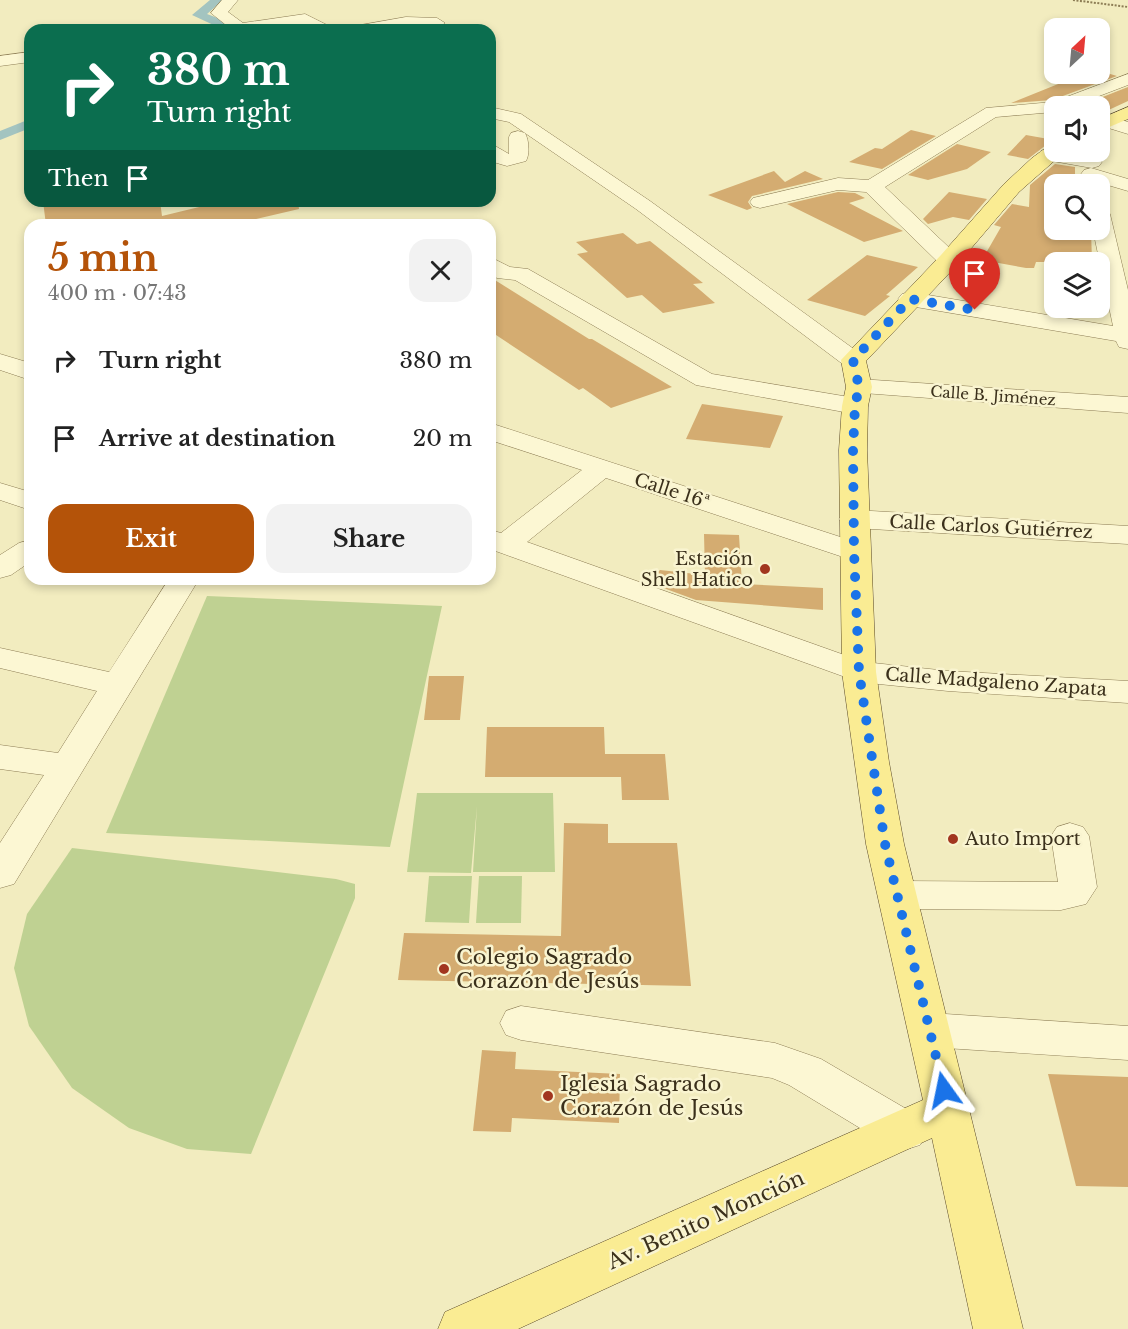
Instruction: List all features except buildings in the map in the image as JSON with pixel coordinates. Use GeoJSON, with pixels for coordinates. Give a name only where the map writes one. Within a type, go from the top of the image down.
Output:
{"type":"FeatureCollection","features":[{"type":"Feature","properties":{"kind":"main road"},"geometry":{"type":"LineString","coordinates":[[1110,123],[1128,112]]}},
{"type":"Feature","properties":{"kind":"main road"},"geometry":{"type":"LineString","coordinates":[[998,1329],[885,844],[859,672],[854,551],[856,384],[910,299],[949,260],[999,202],[1044,158]]}},
{"type":"Feature","properties":{"kind":"main road","name":"Av. Benito Monción"},"geometry":{"type":"LineString","coordinates":[[463,1329],[948,1110]]}},
{"type":"Feature","properties":{"kind":"street"},"geometry":{"type":"LineString","coordinates":[[230,0],[219,13],[236,24]]}},
{"type":"Feature","properties":{"kind":"street"},"geometry":{"type":"LineString","coordinates":[[281,7],[279,9],[293,21]]}},
{"type":"Feature","properties":{"kind":"street"},"geometry":{"type":"LineString","coordinates":[[267,24],[305,19],[314,24]]}},
{"type":"Feature","properties":{"kind":"street"},"geometry":{"type":"LineString","coordinates":[[395,24],[437,23]]}},
{"type":"Feature","properties":{"kind":"street"},"geometry":{"type":"LineString","coordinates":[[0,61],[24,58]]}},
{"type":"Feature","properties":{"kind":"street"},"geometry":{"type":"LineString","coordinates":[[1084,96],[1128,79]]}},
{"type":"Feature","properties":{"kind":"street"},"geometry":{"type":"LineString","coordinates":[[496,101],[501,105],[496,114],[515,118],[528,136],[643,205],[856,384]]}},
{"type":"Feature","properties":{"kind":"street"},"geometry":{"type":"LineString","coordinates":[[760,202],[838,184],[872,186],[992,112],[1044,108]]}},
{"type":"Feature","properties":{"kind":"street"},"geometry":{"type":"LineString","coordinates":[[1110,127],[1128,128]]}},
{"type":"Feature","properties":{"kind":"street"},"geometry":{"type":"LineString","coordinates":[[496,140],[528,136]]}},
{"type":"Feature","properties":{"kind":"street"},"geometry":{"type":"LineString","coordinates":[[496,157],[514,160],[519,157],[528,136]]}},
{"type":"Feature","properties":{"kind":"street"},"geometry":{"type":"LineString","coordinates":[[1076,162],[1128,185]]}},
{"type":"Feature","properties":{"kind":"street"},"geometry":{"type":"LineString","coordinates":[[872,186],[949,260]]}},
{"type":"Feature","properties":{"kind":"street"},"geometry":{"type":"LineString","coordinates":[[910,299],[1128,338],[1106,240]]}},
{"type":"Feature","properties":{"kind":"street","name":"Calle B. Jiménez"},"geometry":{"type":"LineString","coordinates":[[496,268],[505,273],[520,274],[705,380],[856,384],[1128,405]]}},
{"type":"Feature","properties":{"kind":"street"},"geometry":{"type":"LineString","coordinates":[[0,361],[24,370]]}},
{"type":"Feature","properties":{"kind":"street","name":"Calle 16ª"},"geometry":{"type":"LineString","coordinates":[[496,433],[854,551]]}},
{"type":"Feature","properties":{"kind":"street"},"geometry":{"type":"LineString","coordinates":[[498,542],[602,468]]}},
{"type":"Feature","properties":{"kind":"street"},"geometry":{"type":"LineString","coordinates":[[0,491],[24,499]]}},
{"type":"Feature","properties":{"kind":"street","name":"Calle Carlos Gutiérrez"},"geometry":{"type":"LineString","coordinates":[[854,519],[1128,535]]}},
{"type":"Feature","properties":{"kind":"street","name":"Calle Madgaleno Zapata"},"geometry":{"type":"LineString","coordinates":[[498,542],[859,672],[948,681],[1128,692]]}},
{"type":"Feature","properties":{"kind":"street"},"geometry":{"type":"LineString","coordinates":[[0,569],[24,553]]}},
{"type":"Feature","properties":{"kind":"street"},"geometry":{"type":"LineString","coordinates":[[0,874],[180,585]]}},
{"type":"Feature","properties":{"kind":"street"},"geometry":{"type":"LineString","coordinates":[[0,658],[118,685]]}},
{"type":"Feature","properties":{"kind":"street"},"geometry":{"type":"LineString","coordinates":[[0,757],[68,766]]}},
{"type":"Feature","properties":{"kind":"street"},"geometry":{"type":"LineString","coordinates":[[898,895],[1061,896],[1072,894],[1078,887],[1070,836]]}},
{"type":"Feature","properties":{"kind":"street"},"geometry":{"type":"LineString","coordinates":[[521,1023],[776,1061],[805,1072],[904,1131]]}},
{"type":"Feature","properties":{"kind":"street"},"geometry":{"type":"LineString","coordinates":[[930,1030],[1128,1043]]}},
{"type":"Feature","properties":{"kind":"path"},"geometry":{"type":"LineString","coordinates":[[1073,0],[1128,7]]}},
{"type":"Feature","properties":{"kind":"green space"},"geometry":{"type":"Polygon","coordinates":[[[207,596],[442,606],[390,847],[106,833],[207,596]]]}},
{"type":"Feature","properties":{"kind":"green space"},"geometry":{"type":"Polygon","coordinates":[[[417,793],[553,793],[555,872],[473,872],[477,806],[471,873],[407,872],[417,793]]]}},
{"type":"Feature","properties":{"kind":"green space"},"geometry":{"type":"Polygon","coordinates":[[[72,848],[336,879],[355,884],[355,898],[251,1154],[187,1149],[129,1128],[72,1088],[29,1026],[14,968],[27,914],[72,848]]]}},
{"type":"Feature","properties":{"kind":"green space"},"geometry":{"type":"Polygon","coordinates":[[[429,876],[472,876],[469,923],[425,922],[429,876]]]}},
{"type":"Feature","properties":{"kind":"green space"},"geometry":{"type":"Polygon","coordinates":[[[479,876],[522,876],[521,923],[476,923],[479,876]]]}},
{"type":"Feature","properties":{"kind":"waterway"},"geometry":{"type":"LineString","coordinates":[[217,0],[198,15],[221,24]]}},
{"type":"Feature","properties":{"kind":"waterway"},"geometry":{"type":"LineString","coordinates":[[0,136],[24,126]]}},
{"type":"Feature","properties":{"kind":"place","name":"Estación Shell Hatico"},"geometry":{"type":"Point","coordinates":[765,569]}},
{"type":"Feature","properties":{"kind":"place","name":"Auto Import"},"geometry":{"type":"Point","coordinates":[953,839]}},
{"type":"Feature","properties":{"kind":"place","name":"Colegio Sagrado Corazón de Jesús"},"geometry":{"type":"Point","coordinates":[444,969]}},
{"type":"Feature","properties":{"kind":"place","name":"Iglesia Sagrado Corazón de Jesús"},"geometry":{"type":"Point","coordinates":[548,1096]}},
{"type":"Feature","properties":{"kind":"route"},"geometry":{"type":"LineString","coordinates":[[944,1090],[885,844],[859,672],[853,450],[855,406],[859,387],[853,360],[910,299],[975,310]]}}]}
